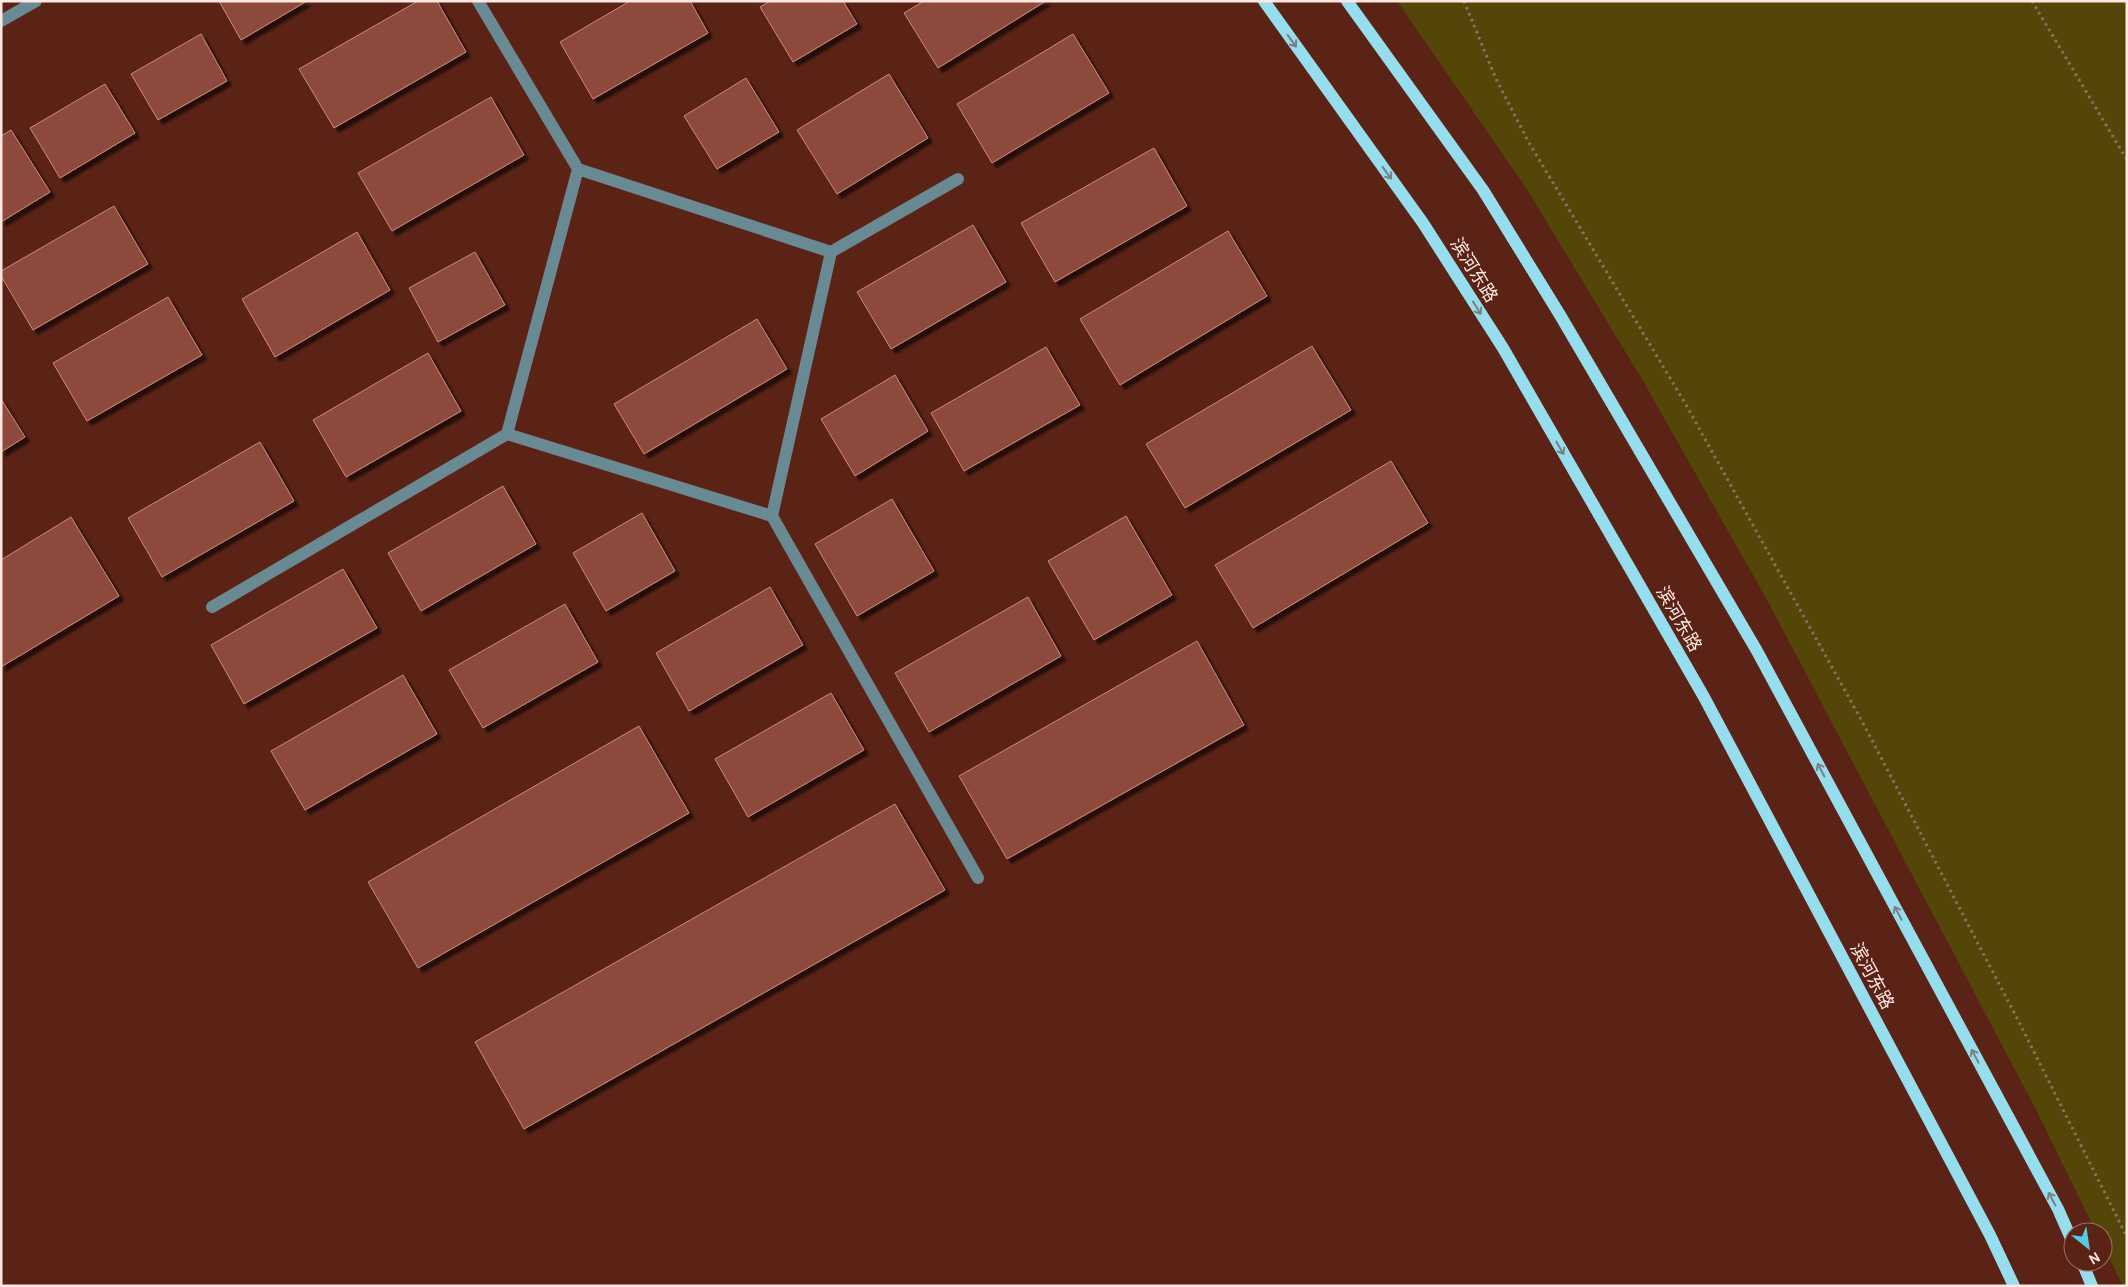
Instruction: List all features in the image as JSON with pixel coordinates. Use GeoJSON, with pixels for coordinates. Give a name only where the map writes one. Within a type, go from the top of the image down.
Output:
{"type":"FeatureCollection","features":[{"type":"Feature","properties":{"kind":"main road","name":"滨河东路"},"geometry":{"type":"LineString","coordinates":[[1264,1],[1423,222],[1508,357],[1704,697],[1985,1226],[2014,1286]]}},
{"type":"Feature","properties":{"kind":"main road"},"geometry":{"type":"LineString","coordinates":[[1347,1],[1483,190],[1560,315],[1752,643],[2063,1222]]}},
{"type":"Feature","properties":{"kind":"main road"},"geometry":{"type":"LineString","coordinates":[[2086,1272],[2092,1286]]}},
{"type":"Feature","properties":{"kind":"street"},"geometry":{"type":"LineString","coordinates":[[1,21],[36,1]]}},
{"type":"Feature","properties":{"kind":"street"},"geometry":{"type":"LineString","coordinates":[[478,1],[578,168],[831,252]]}},
{"type":"Feature","properties":{"kind":"street"},"geometry":{"type":"LineString","coordinates":[[212,607],[507,434],[578,168]]}},
{"type":"Feature","properties":{"kind":"street"},"geometry":{"type":"LineString","coordinates":[[958,179],[831,252],[772,516],[978,878]]}},
{"type":"Feature","properties":{"kind":"street"},"geometry":{"type":"LineString","coordinates":[[507,434],[772,516]]}},
{"type":"Feature","properties":{"kind":"path"},"geometry":{"type":"LineString","coordinates":[[1464,1],[1496,79],[1528,140],[1685,403],[1863,723],[2020,1024],[2127,1237]]}},
{"type":"Feature","properties":{"kind":"path"},"geometry":{"type":"LineString","coordinates":[[2032,1],[2127,160]]}},
{"type":"Feature","properties":{"kind":"shaded area"},"geometry":{"type":"Polygon","coordinates":[[[1397,1],[2127,1],[2127,1286],[2123,1286],[2113,1266],[2113,1222],[2091,1222],[2033,1104],[1766,598],[1643,381],[1528,191],[1397,1]]]}},
{"type":"Feature","properties":{"kind":"building"},"geometry":{"type":"Polygon","coordinates":[[[219,1],[307,1],[241,40],[219,1]]]}},
{"type":"Feature","properties":{"kind":"building"},"geometry":{"type":"Polygon","coordinates":[[[418,1],[437,1],[466,52],[334,128],[299,69],[418,1]]]}},
{"type":"Feature","properties":{"kind":"building"},"geometry":{"type":"Polygon","coordinates":[[[630,1],[690,1],[708,33],[593,99],[560,42],[630,1]]]}},
{"type":"Feature","properties":{"kind":"building"},"geometry":{"type":"Polygon","coordinates":[[[770,1],[843,1],[857,24],[793,62],[760,7],[770,1]]]}},
{"type":"Feature","properties":{"kind":"building"},"geometry":{"type":"Polygon","coordinates":[[[924,1],[1046,1],[938,68],[904,13],[924,1]]]}},
{"type":"Feature","properties":{"kind":"building"},"geometry":{"type":"Polygon","coordinates":[[[201,34],[227,81],[158,120],[131,74],[201,34]]]}},
{"type":"Feature","properties":{"kind":"building"},"geometry":{"type":"Polygon","coordinates":[[[1073,34],[1109,93],[992,163],[957,104],[1073,34]]]}},
{"type":"Feature","properties":{"kind":"building"},"geometry":{"type":"Polygon","coordinates":[[[889,74],[928,138],[837,194],[797,130],[889,74]]]}},
{"type":"Feature","properties":{"kind":"building"},"geometry":{"type":"Polygon","coordinates":[[[746,78],[779,132],[717,169],[684,116],[746,78]]]}},
{"type":"Feature","properties":{"kind":"building"},"geometry":{"type":"Polygon","coordinates":[[[105,84],[135,133],[60,178],[30,128],[105,84]]]}},
{"type":"Feature","properties":{"kind":"building"},"geometry":{"type":"Polygon","coordinates":[[[491,97],[524,155],[392,231],[358,173],[491,97]]]}},
{"type":"Feature","properties":{"kind":"building"},"geometry":{"type":"Polygon","coordinates":[[[11,130],[50,192],[1,222],[1,136],[11,130]]]}},
{"type":"Feature","properties":{"kind":"building"},"geometry":{"type":"Polygon","coordinates":[[[1154,148],[1187,206],[1055,282],[1021,223],[1154,148]]]}},
{"type":"Feature","properties":{"kind":"building"},"geometry":{"type":"Polygon","coordinates":[[[114,206],[148,264],[33,330],[1,276],[1,271],[114,206]]]}},
{"type":"Feature","properties":{"kind":"building"},"geometry":{"type":"Polygon","coordinates":[[[973,225],[1006,282],[891,349],[857,292],[973,225]]]}},
{"type":"Feature","properties":{"kind":"building"},"geometry":{"type":"Polygon","coordinates":[[[1228,231],[1267,296],[1120,385],[1080,319],[1228,231]]]}},
{"type":"Feature","properties":{"kind":"building"},"geometry":{"type":"Polygon","coordinates":[[[357,232],[390,290],[275,357],[242,299],[357,232]]]}},
{"type":"Feature","properties":{"kind":"building"},"geometry":{"type":"Polygon","coordinates":[[[475,252],[505,305],[438,342],[409,288],[475,252]]]}},
{"type":"Feature","properties":{"kind":"building"},"geometry":{"type":"Polygon","coordinates":[[[168,297],[202,355],[87,421],[53,363],[168,297]]]}},
{"type":"Feature","properties":{"kind":"building"},"geometry":{"type":"Polygon","coordinates":[[[757,319],[787,369],[644,454],[614,404],[757,319]]]}},
{"type":"Feature","properties":{"kind":"building"},"geometry":{"type":"Polygon","coordinates":[[[1312,346],[1351,410],[1185,508],[1146,444],[1312,346]]]}},
{"type":"Feature","properties":{"kind":"building"},"geometry":{"type":"Polygon","coordinates":[[[1046,347],[1080,405],[964,471],[931,413],[1046,347]]]}},
{"type":"Feature","properties":{"kind":"building"},"geometry":{"type":"Polygon","coordinates":[[[428,353],[461,411],[346,477],[313,420],[428,353]]]}},
{"type":"Feature","properties":{"kind":"building"},"geometry":{"type":"Polygon","coordinates":[[[895,375],[928,431],[855,476],[821,419],[895,375]]]}},
{"type":"Feature","properties":{"kind":"building"},"geometry":{"type":"Polygon","coordinates":[[[1,399],[25,437],[1,452],[1,399]]]}},
{"type":"Feature","properties":{"kind":"building"},"geometry":{"type":"Polygon","coordinates":[[[260,442],[294,501],[162,577],[128,518],[260,442]]]}},
{"type":"Feature","properties":{"kind":"building"},"geometry":{"type":"Polygon","coordinates":[[[1391,461],[1428,523],[1253,628],[1215,565],[1391,461]]]}},
{"type":"Feature","properties":{"kind":"building"},"geometry":{"type":"Polygon","coordinates":[[[503,486],[536,544],[421,611],[388,553],[503,486]]]}},
{"type":"Feature","properties":{"kind":"building"},"geometry":{"type":"Polygon","coordinates":[[[892,499],[934,571],[857,616],[815,544],[892,499]]]}},
{"type":"Feature","properties":{"kind":"building"},"geometry":{"type":"Polygon","coordinates":[[[642,513],[675,571],[606,611],[573,553],[642,513]]]}},
{"type":"Feature","properties":{"kind":"building"},"geometry":{"type":"Polygon","coordinates":[[[1126,516],[1172,595],[1094,640],[1048,561],[1126,516]]]}},
{"type":"Feature","properties":{"kind":"building"},"geometry":{"type":"Polygon","coordinates":[[[71,517],[119,596],[1,667],[1,560],[71,517]]]}},
{"type":"Feature","properties":{"kind":"building"},"geometry":{"type":"Polygon","coordinates":[[[343,569],[377,628],[244,704],[211,645],[343,569]]]}},
{"type":"Feature","properties":{"kind":"building"},"geometry":{"type":"Polygon","coordinates":[[[770,587],[803,645],[689,711],[656,653],[770,587]]]}},
{"type":"Feature","properties":{"kind":"building"},"geometry":{"type":"Polygon","coordinates":[[[1028,597],[1061,656],[929,732],[895,673],[1028,597]]]}},
{"type":"Feature","properties":{"kind":"building"},"geometry":{"type":"Polygon","coordinates":[[[565,604],[598,662],[483,728],[449,670],[565,604]]]}},
{"type":"Feature","properties":{"kind":"building"},"geometry":{"type":"Polygon","coordinates":[[[1197,641],[1244,725],[1007,859],[959,776],[1197,641]]]}},
{"type":"Feature","properties":{"kind":"building"},"geometry":{"type":"Polygon","coordinates":[[[403,675],[437,734],[305,810],[271,751],[403,675]]]}},
{"type":"Feature","properties":{"kind":"building"},"geometry":{"type":"Polygon","coordinates":[[[831,693],[864,750],[748,817],[715,759],[831,693]]]}},
{"type":"Feature","properties":{"kind":"building"},"geometry":{"type":"Polygon","coordinates":[[[639,726],[689,813],[418,968],[368,882],[639,726]]]}},
{"type":"Feature","properties":{"kind":"building"},"geometry":{"type":"Polygon","coordinates":[[[895,804],[945,890],[524,1129],[475,1042],[895,804]]]}}]}
